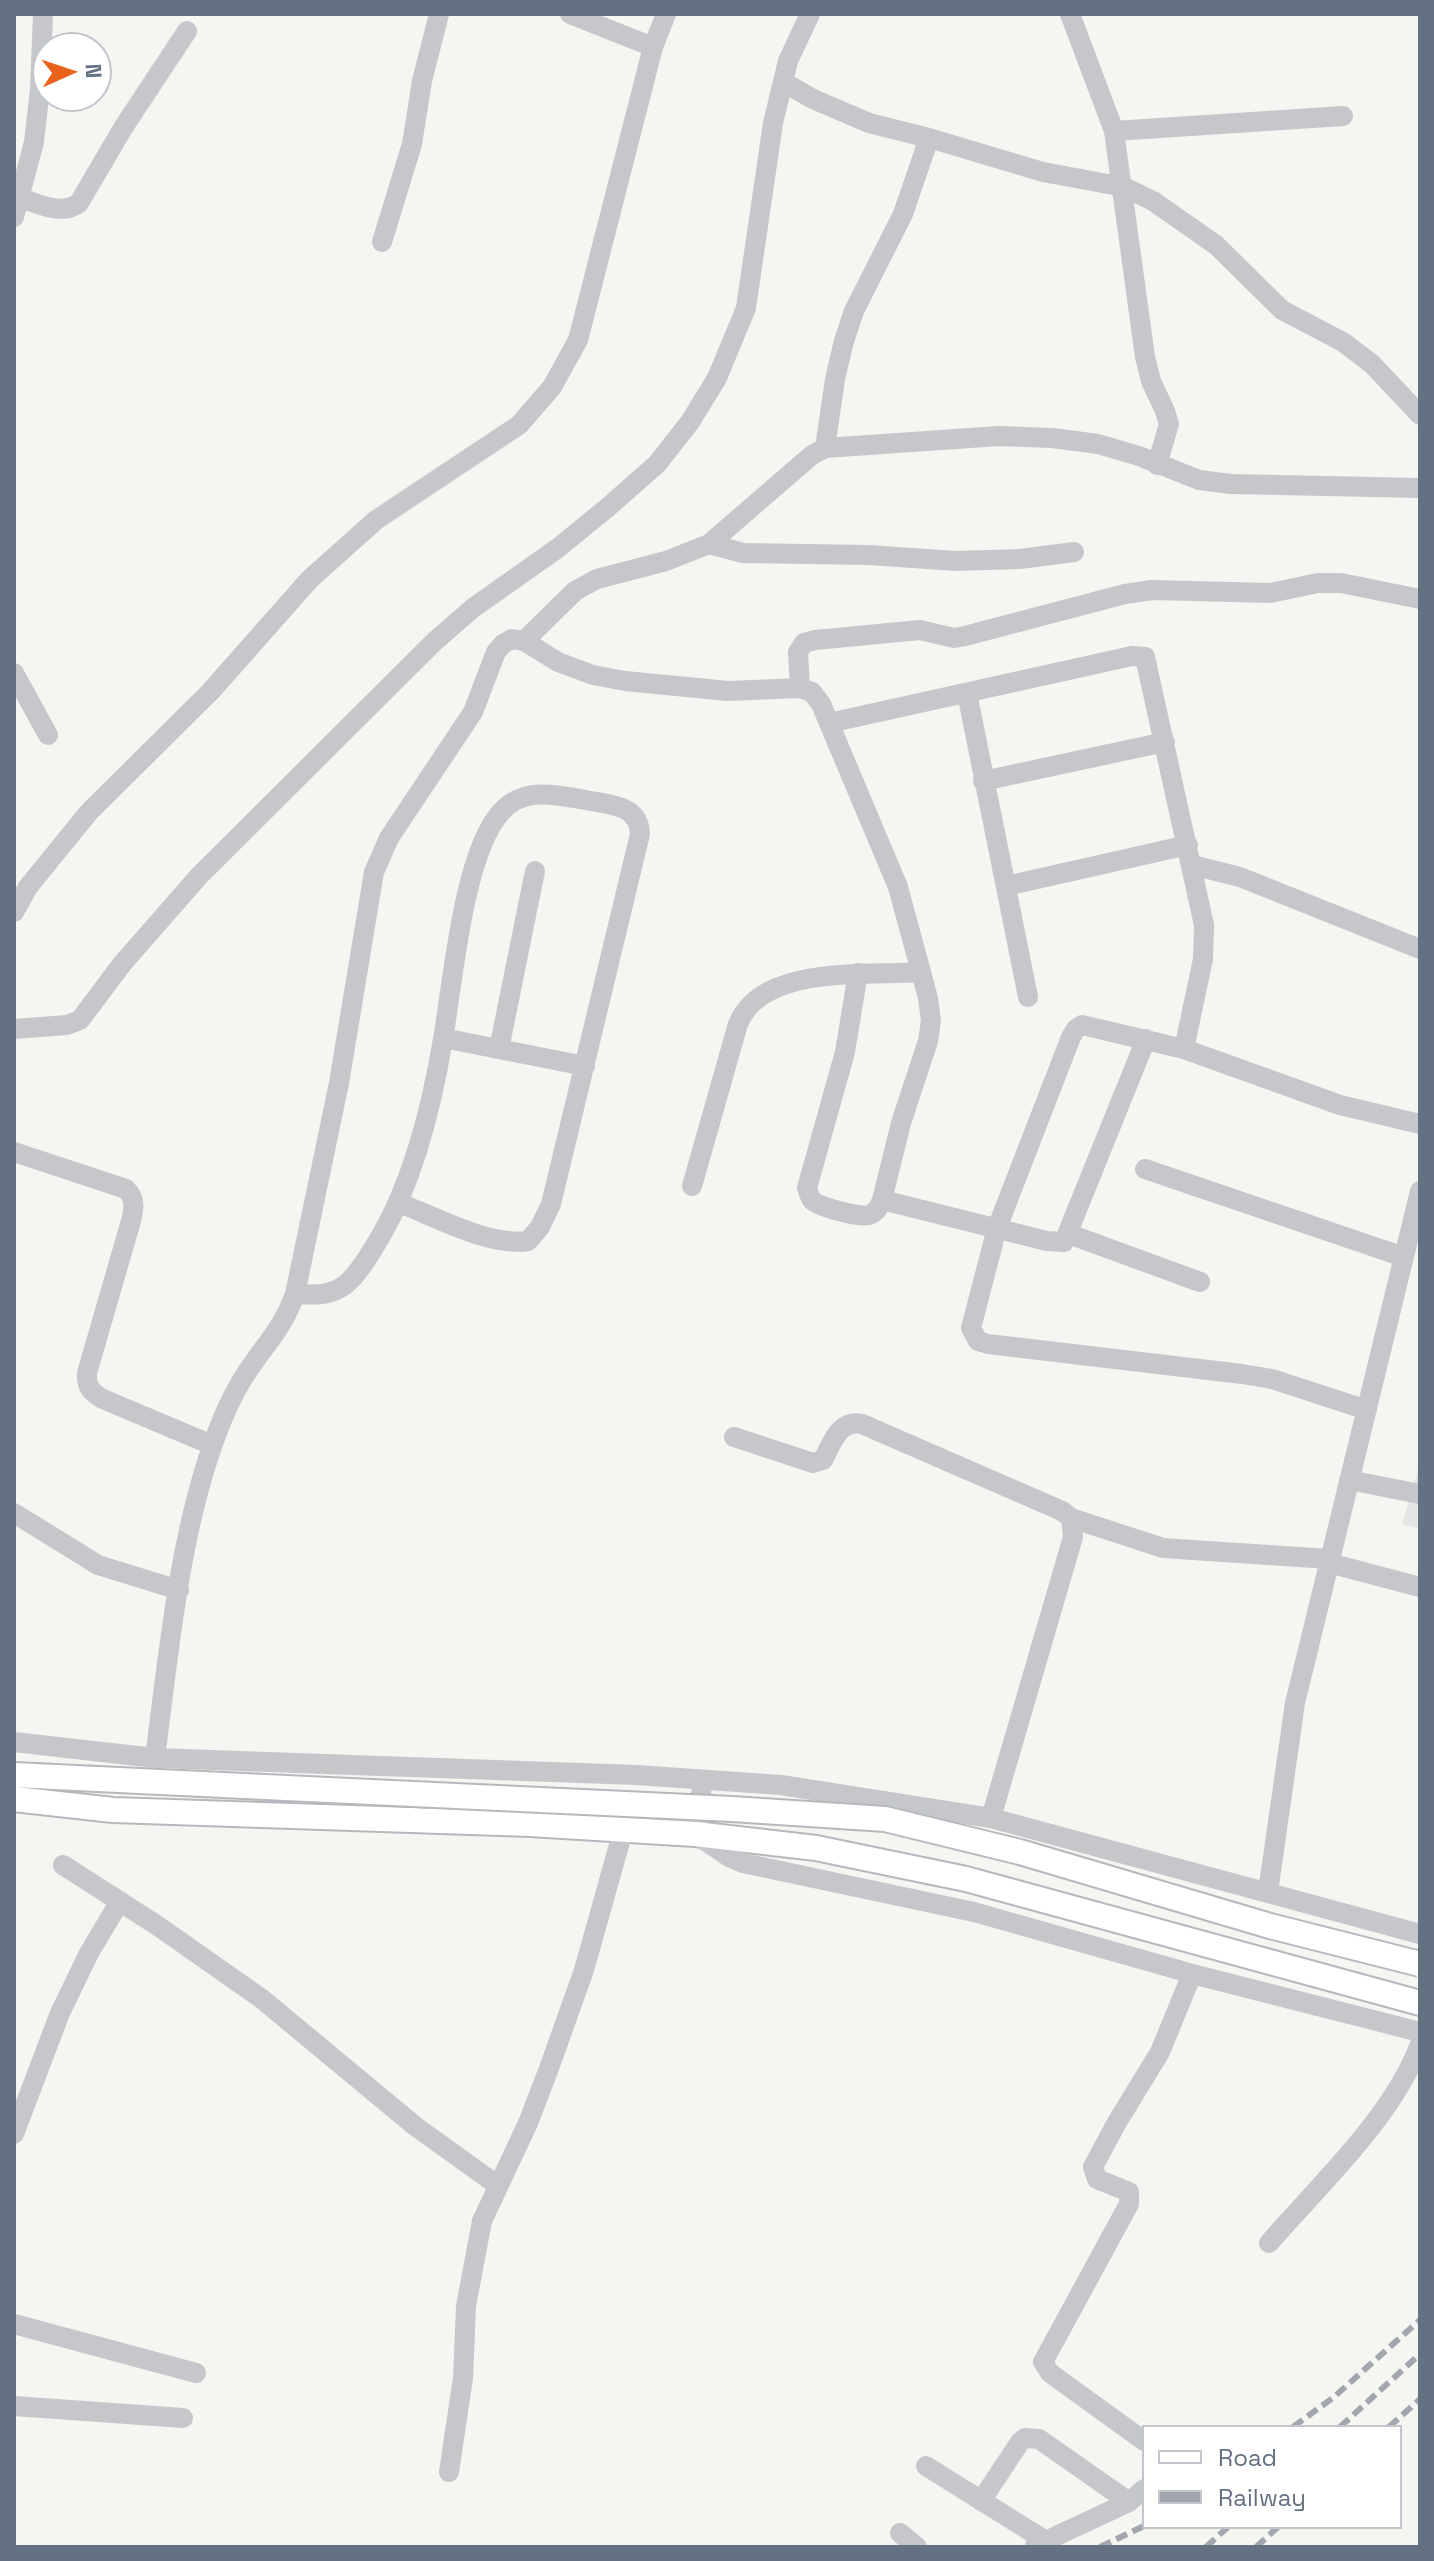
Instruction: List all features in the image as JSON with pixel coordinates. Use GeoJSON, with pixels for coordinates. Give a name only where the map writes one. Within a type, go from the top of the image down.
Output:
{"type":"FeatureCollection","features":[{"type":"Feature","properties":{"kind":"main road"},"geometry":{"type":"LineString","coordinates":[[14,1775],[885,1819],[1020,1852],[1270,1926],[1420,1964]]}},
{"type":"Feature","properties":{"kind":"main road"},"geometry":{"type":"LineString","coordinates":[[14,1799],[113,1810],[530,1824],[695,1834],[816,1848],[966,1879],[1420,2003]]}},
{"type":"Feature","properties":{"kind":"street"},"geometry":{"type":"LineString","coordinates":[[43,14],[34,142],[17,208],[61,210],[71,209],[79,203],[123,128],[187,31]]}},
{"type":"Feature","properties":{"kind":"street"},"geometry":{"type":"LineString","coordinates":[[382,242],[412,144],[422,81],[439,14]]}},
{"type":"Feature","properties":{"kind":"street"},"geometry":{"type":"LineString","coordinates":[[570,14],[653,47]]}},
{"type":"Feature","properties":{"kind":"street"},"geometry":{"type":"LineString","coordinates":[[14,912],[28,887],[89,812],[210,692],[310,579],[376,520],[519,425],[552,387],[578,340],[653,47],[666,14]]}},
{"type":"Feature","properties":{"kind":"street"},"geometry":{"type":"LineString","coordinates":[[14,1029],[67,1025],[80,1020],[122,964],[199,876],[435,641],[473,608],[558,548],[657,464],[690,422],[717,378],[746,308],[773,123],[788,61],[810,14]]}},
{"type":"Feature","properties":{"kind":"street"},"geometry":{"type":"LineString","coordinates":[[1070,14],[1114,131],[1145,357],[1151,381],[1169,424],[1157,465]]}},
{"type":"Feature","properties":{"kind":"street"},"geometry":{"type":"LineString","coordinates":[[785,83],[813,99],[869,123],[1043,172],[1124,187],[1153,201],[1204,236],[1282,310],[1343,342],[1417,405]]}},
{"type":"Feature","properties":{"kind":"street"},"geometry":{"type":"LineString","coordinates":[[1114,131],[1343,116]]}},
{"type":"Feature","properties":{"kind":"street"},"geometry":{"type":"LineString","coordinates":[[825,448],[835,379],[854,311],[903,214],[929,138]]}},
{"type":"Feature","properties":{"kind":"street"},"geometry":{"type":"LineString","coordinates":[[524,641],[575,591],[597,579],[688,554],[709,544],[812,455],[825,448],[999,436],[1052,438],[1098,444],[1139,456],[1199,480],[1231,484],[1420,488]]}},
{"type":"Feature","properties":{"kind":"street"},"geometry":{"type":"LineString","coordinates":[[709,544],[743,553],[869,555],[956,561],[1020,559],[1074,552]]}},
{"type":"Feature","properties":{"kind":"street"},"geometry":{"type":"LineString","coordinates":[[800,688],[798,652],[804,643],[920,630],[954,638],[1125,594],[1152,590],[1270,593],[1318,583],[1341,583],[1420,599]]}},
{"type":"Feature","properties":{"kind":"street"},"geometry":{"type":"LineString","coordinates":[[155,1758],[179,1590],[192,1520],[212,1445],[234,1394],[286,1318],[295,1294],[339,1083],[374,872],[389,838],[473,712],[496,652],[503,644],[512,639],[524,641],[558,662],[593,675],[625,681],[728,691],[800,688],[812,692],[829,723],[898,887],[928,998],[931,1021],[882,1200],[878,1209],[869,1216],[818,1205],[811,1199],[807,1188],[845,1052],[858,973]]}},
{"type":"Feature","properties":{"kind":"street"},"geometry":{"type":"LineString","coordinates":[[829,723],[1140,655],[1145,657],[1190,855],[1205,937],[1184,1049]]}},
{"type":"Feature","properties":{"kind":"street"},"geometry":{"type":"LineString","coordinates":[[14,673],[48,735]]}},
{"type":"Feature","properties":{"kind":"street"},"geometry":{"type":"LineString","coordinates":[[967,693],[1028,997]]}},
{"type":"Feature","properties":{"kind":"street"},"geometry":{"type":"LineString","coordinates":[[983,781],[1165,742]]}},
{"type":"Feature","properties":{"kind":"street"},"geometry":{"type":"LineString","coordinates":[[295,1294],[326,1294],[345,1286],[370,1255],[399,1203],[418,1143],[443,1038],[456,950],[476,863],[488,832],[501,811],[521,798],[541,792],[624,807],[640,824],[640,834],[551,1204],[540,1227],[528,1241],[514,1243],[495,1240],[399,1203]]}},
{"type":"Feature","properties":{"kind":"street"},"geometry":{"type":"LineString","coordinates":[[1006,886],[1190,855],[1420,949]]}},
{"type":"Feature","properties":{"kind":"street"},"geometry":{"type":"LineString","coordinates":[[499,1049],[535,871]]}},
{"type":"Feature","properties":{"kind":"street"},"geometry":{"type":"LineString","coordinates":[[692,1186],[738,1024],[750,1003],[787,985],[813,977],[921,972]]}},
{"type":"Feature","properties":{"kind":"street"},"geometry":{"type":"LineString","coordinates":[[1367,1410],[1257,1377],[978,1341],[971,1328],[997,1228],[1076,1029],[1091,1025],[1184,1049],[1340,1105],[1420,1124]]}},
{"type":"Feature","properties":{"kind":"street"},"geometry":{"type":"LineString","coordinates":[[443,1038],[585,1066]]}},
{"type":"Feature","properties":{"kind":"street"},"geometry":{"type":"LineString","coordinates":[[882,1200],[1057,1243],[1064,1242],[1146,1039]]}},
{"type":"Feature","properties":{"kind":"street"},"geometry":{"type":"LineString","coordinates":[[14,1152],[126,1189],[132,1195],[131,1221],[86,1383],[92,1392],[103,1399],[212,1445]]}},
{"type":"Feature","properties":{"kind":"street"},"geometry":{"type":"LineString","coordinates":[[1145,1169],[1404,1257]]}},
{"type":"Feature","properties":{"kind":"street"},"geometry":{"type":"LineString","coordinates":[[1268,1892],[1295,1703],[1420,1191]]}},
{"type":"Feature","properties":{"kind":"street"},"geometry":{"type":"LineString","coordinates":[[1069,1234],[1200,1282]]}},
{"type":"Feature","properties":{"kind":"street"},"geometry":{"type":"LineString","coordinates":[[734,1437],[813,1463],[823,1460],[839,1431],[852,1421],[1062,1511],[1071,1518],[1163,1548],[1329,1559],[1329,1563],[1420,1587]]}},
{"type":"Feature","properties":{"kind":"street"},"geometry":{"type":"LineString","coordinates":[[1349,1480],[1420,1494]]}},
{"type":"Feature","properties":{"kind":"street"},"geometry":{"type":"LineString","coordinates":[[14,1513],[98,1565],[179,1590]]}},
{"type":"Feature","properties":{"kind":"street"},"geometry":{"type":"LineString","coordinates":[[991,1818],[1073,1537],[1071,1518]]}},
{"type":"Feature","properties":{"kind":"street"},"geometry":{"type":"LineString","coordinates":[[14,1742],[155,1758],[781,1785],[991,1818],[1420,1934]]}},
{"type":"Feature","properties":{"kind":"street"},"geometry":{"type":"LineString","coordinates":[[703,1780],[695,1834],[743,1863],[974,1912],[1192,1974],[1420,2032]]}},
{"type":"Feature","properties":{"kind":"street"},"geometry":{"type":"LineString","coordinates":[[449,2472],[463,2378],[466,2306],[482,2221],[528,2123],[584,1970],[623,1831]]}},
{"type":"Feature","properties":{"kind":"street"},"geometry":{"type":"LineString","coordinates":[[63,1865],[262,1999],[415,2126],[497,2185]]}},
{"type":"Feature","properties":{"kind":"street"},"geometry":{"type":"LineString","coordinates":[[14,2134],[60,2013],[89,1953],[120,1901]]}},
{"type":"Feature","properties":{"kind":"street"},"geometry":{"type":"LineString","coordinates":[[1142,2440],[1050,2373],[1043,2362],[1130,2197],[1129,2192],[1097,2179],[1093,2167],[1160,2052],[1192,1974]]}},
{"type":"Feature","properties":{"kind":"street"},"geometry":{"type":"LineString","coordinates":[[1269,2243],[1370,2128],[1405,2081],[1420,2044]]}},
{"type":"Feature","properties":{"kind":"street"},"geometry":{"type":"LineString","coordinates":[[14,2324],[196,2373]]}},
{"type":"Feature","properties":{"kind":"street"},"geometry":{"type":"LineString","coordinates":[[14,2406],[183,2418]]}},
{"type":"Feature","properties":{"kind":"street"},"geometry":{"type":"LineString","coordinates":[[981,2501],[1020,2442],[1032,2438],[1039,2439],[1136,2496]]}},
{"type":"Feature","properties":{"kind":"street"},"geometry":{"type":"LineString","coordinates":[[926,2466],[1040,2544],[1136,2496]]}},
{"type":"Feature","properties":{"kind":"street"},"geometry":{"type":"LineString","coordinates":[[900,2533],[917,2547]]}},
{"type":"Feature","properties":{"kind":"shaded area"},"geometry":{"type":"Polygon","coordinates":[[[1420,1463],[1420,1528],[1402,1525],[1420,1463]]]}},
{"type":"Feature","properties":{"kind":"railway"},"geometry":{"type":"LineString","coordinates":[[1296,2425],[1334,2397],[1420,2320]]}},
{"type":"Feature","properties":{"kind":"railway"},"geometry":{"type":"LineString","coordinates":[[1342,2425],[1420,2354]]}},
{"type":"Feature","properties":{"kind":"railway"},"geometry":{"type":"LineString","coordinates":[[1391,2425],[1420,2399]]}},
{"type":"Feature","properties":{"kind":"railway"},"geometry":{"type":"LineString","coordinates":[[1100,2547],[1142,2527]]}},
{"type":"Feature","properties":{"kind":"railway"},"geometry":{"type":"LineString","coordinates":[[1206,2547],[1226,2529]]}},
{"type":"Feature","properties":{"kind":"railway"},"geometry":{"type":"LineString","coordinates":[[1256,2547],[1276,2529]]}}]}
